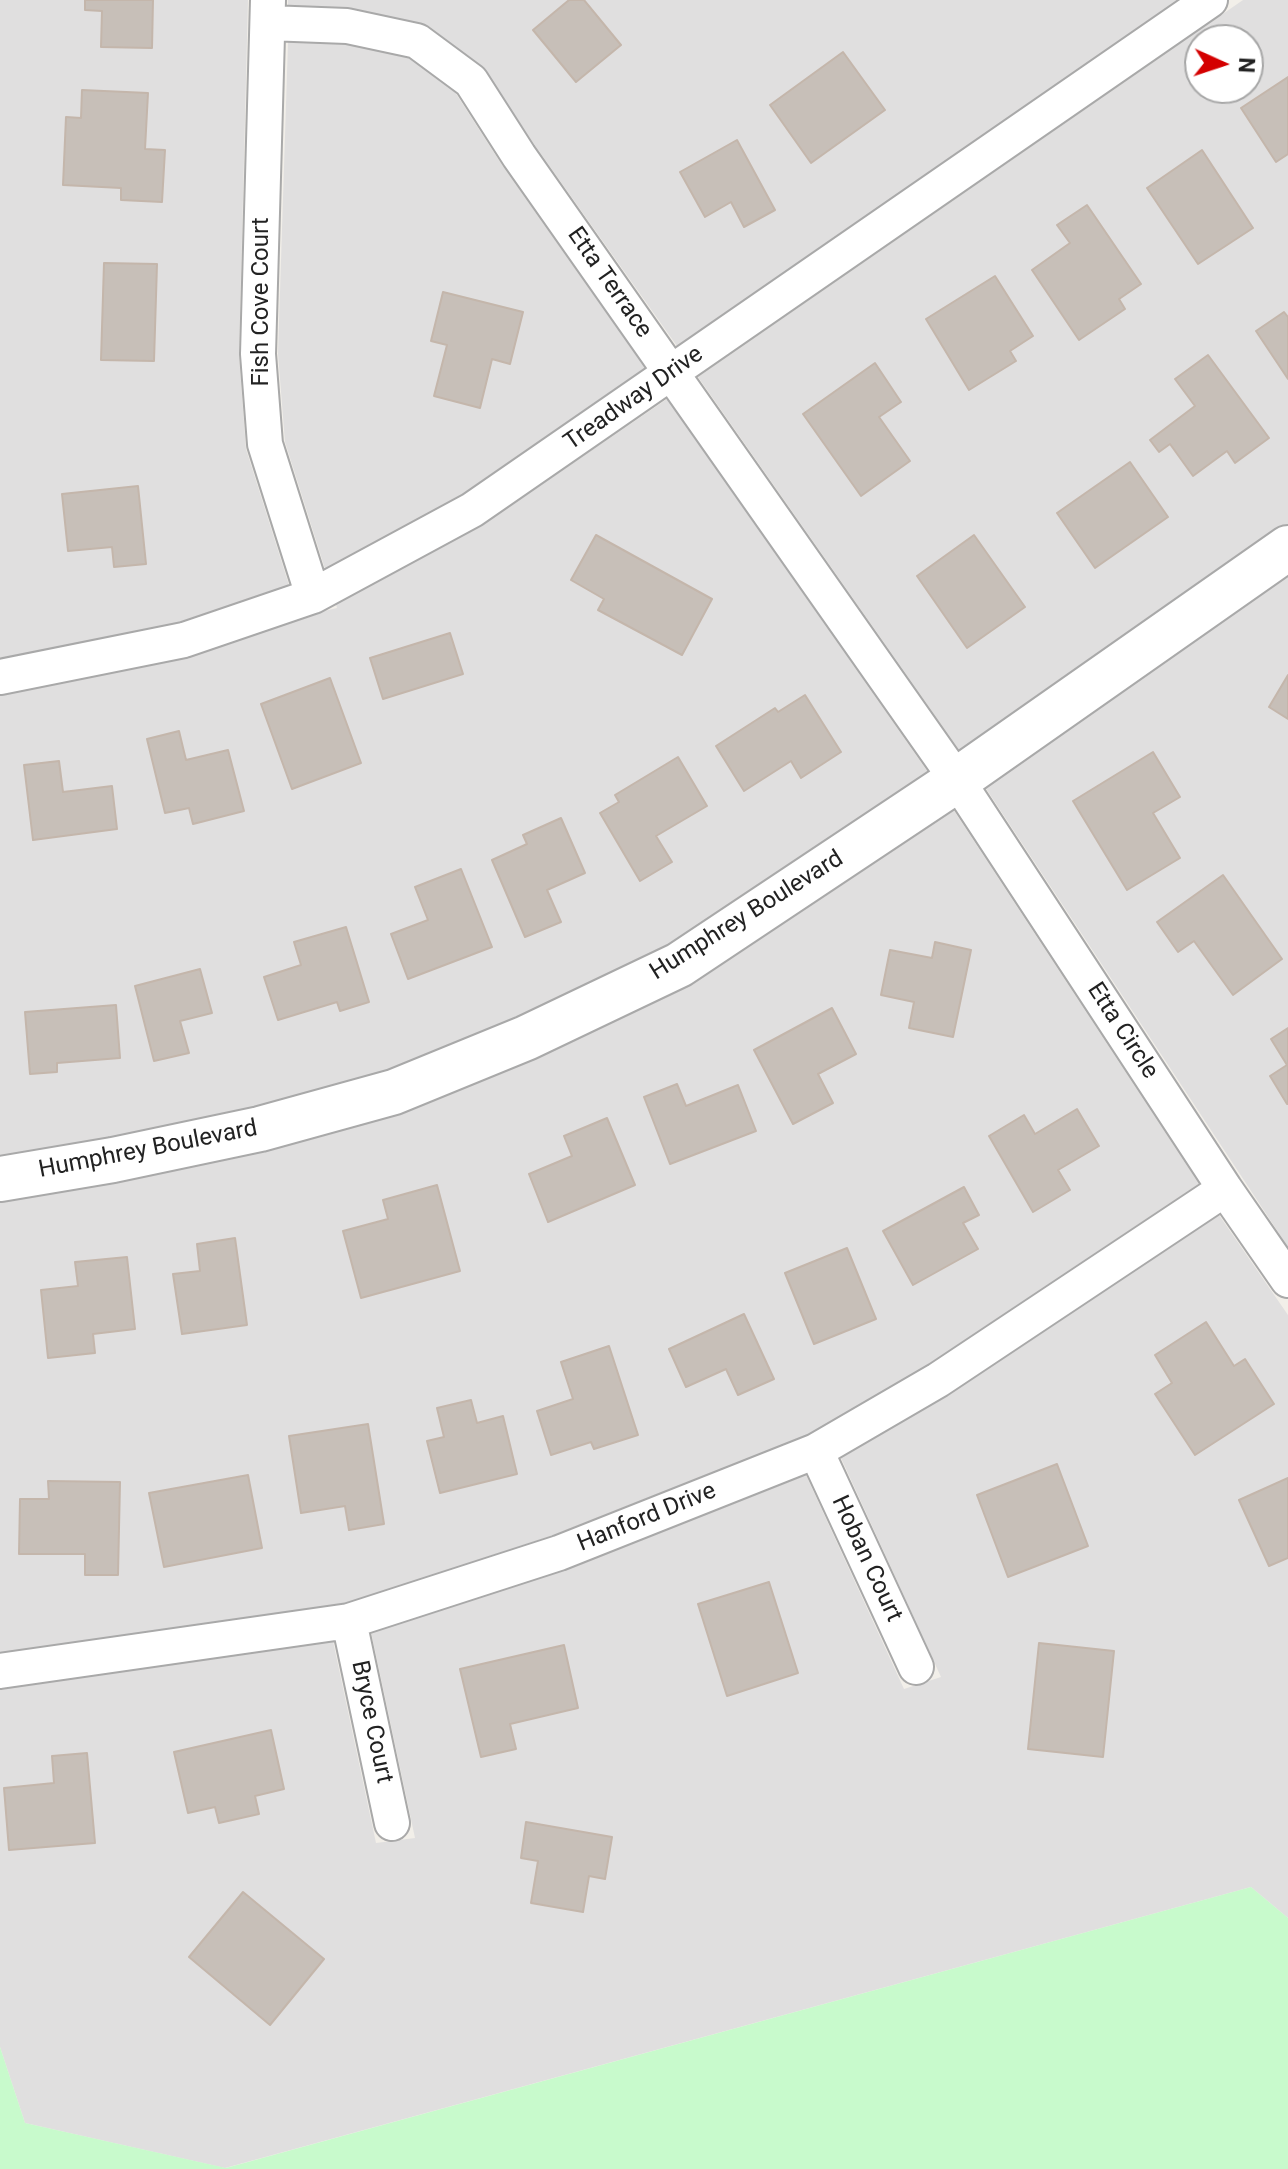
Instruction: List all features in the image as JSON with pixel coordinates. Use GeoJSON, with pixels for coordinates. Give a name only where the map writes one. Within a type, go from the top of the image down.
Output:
{"type":"FeatureCollection","features":[{"type":"Feature","properties":{"kind":"street","name":"Treadway Drive"},"geometry":{"type":"LineString","coordinates":[[0,677],[184,640],[313,596],[472,510],[1210,0]]}},
{"type":"Feature","properties":{"kind":"street","name":"Etta Terrace"},"geometry":{"type":"LineString","coordinates":[[268,12],[417,41],[471,81],[519,156],[957,780]]}},
{"type":"Feature","properties":{"kind":"street","name":"Fish Cove Court"},"geometry":{"type":"LineString","coordinates":[[268,12],[258,354],[265,444],[313,596]]}},
{"type":"Feature","properties":{"kind":"street","name":"Humphrey Boulevard"},"geometry":{"type":"LineString","coordinates":[[0,1179],[113,1160],[260,1129],[394,1092],[512,1044],[679,965],[957,780],[1288,548]]}},
{"type":"Feature","properties":{"kind":"street","name":"Etta Circle"},"geometry":{"type":"LineString","coordinates":[[957,780],[1288,1280]]}},
{"type":"Feature","properties":{"kind":"street","name":"Hanford Drive"},"geometry":{"type":"LineString","coordinates":[[0,1671],[349,1621],[559,1553],[816,1451],[938,1380],[1225,1189]]}},
{"type":"Feature","properties":{"kind":"street","name":"Hoban Court"},"geometry":{"type":"LineString","coordinates":[[816,1451],[916,1667]]}},
{"type":"Feature","properties":{"kind":"street","name":"Bryce Court"},"geometry":{"type":"LineString","coordinates":[[349,1621],[392,1823]]}},
{"type":"Feature","properties":{"kind":"shaded area"},"geometry":{"type":"Polygon","coordinates":[[[0,0],[248,0],[239,355],[246,449],[289,585],[178,624],[0,658],[0,0]]]}},
{"type":"Feature","properties":{"kind":"shaded area"},"geometry":{"type":"Polygon","coordinates":[[[288,0],[1178,0],[677,346],[483,68],[422,24],[351,9],[288,6],[288,0]]]}},
{"type":"Feature","properties":{"kind":"shaded area"},"geometry":{"type":"Polygon","coordinates":[[[1243,0],[1288,0],[1288,525],[962,754],[698,377],[1184,41],[1184,104],[1264,104],[1264,24],[1208,24],[1243,0]]]}},
{"type":"Feature","properties":{"kind":"shaded area"},"geometry":{"type":"Polygon","coordinates":[[[288,42],[344,43],[408,57],[455,92],[502,165],[645,368],[461,495],[325,569],[285,442],[278,354],[288,42]]]}},
{"type":"Feature","properties":{"kind":"shaded area"},"geometry":{"type":"Polygon","coordinates":[[[667,399],[930,775],[669,950],[517,1023],[387,1076],[255,1112],[0,1161],[0,694],[189,657],[337,608],[336,604],[485,523],[667,399]]]}},
{"type":"Feature","properties":{"kind":"shaded area"},"geometry":{"type":"Polygon","coordinates":[[[1288,570],[1288,1247],[983,784],[1288,570]]]}},
{"type":"Feature","properties":{"kind":"shaded area"},"geometry":{"type":"Polygon","coordinates":[[[951,806],[1199,1184],[926,1366],[807,1435],[551,1536],[344,1604],[0,1653],[0,1197],[265,1146],[951,806]]]}},
{"type":"Feature","properties":{"kind":"shaded area"},"geometry":{"type":"Polygon","coordinates":[[[1219,1215],[1288,1315],[1288,1918],[1251,1887],[225,2168],[25,2123],[0,2047],[0,1688],[333,1641],[376,1843],[415,1838],[371,1632],[567,1569],[806,1475],[904,1689],[941,1677],[841,1458],[949,1394],[1219,1215]]]}},
{"type":"Feature","properties":{"kind":"green space"},"geometry":{"type":"Polygon","coordinates":[[[1251,1887],[1288,1918],[1288,2169],[0,2169],[0,2047],[25,2123],[226,2168],[1251,1887]]]}},
{"type":"Feature","properties":{"kind":"building"},"geometry":{"type":"Polygon","coordinates":[[[85,0],[153,0],[152,48],[101,47],[102,11],[85,10],[85,0]]]}},
{"type":"Feature","properties":{"kind":"building"},"geometry":{"type":"Polygon","coordinates":[[[569,0],[584,0],[621,45],[576,82],[533,30],[569,0]]]}},
{"type":"Feature","properties":{"kind":"building"},"geometry":{"type":"Polygon","coordinates":[[[843,52],[885,110],[811,163],[770,105],[843,52]]]}},
{"type":"Feature","properties":{"kind":"building"},"geometry":{"type":"Polygon","coordinates":[[[1288,77],[1288,154],[1276,162],[1241,108],[1247,104],[1264,104],[1264,93],[1288,77]]]}},
{"type":"Feature","properties":{"kind":"building"},"geometry":{"type":"Polygon","coordinates":[[[82,90],[148,93],[145,149],[165,150],[162,202],[121,200],[121,188],[63,185],[66,117],[81,118],[82,90]]]}},
{"type":"Feature","properties":{"kind":"building"},"geometry":{"type":"Polygon","coordinates":[[[737,140],[775,210],[744,227],[731,202],[705,217],[680,172],[737,140]]]}},
{"type":"Feature","properties":{"kind":"building"},"geometry":{"type":"Polygon","coordinates":[[[1202,150],[1253,228],[1198,264],[1147,188],[1202,150]]]}},
{"type":"Feature","properties":{"kind":"building"},"geometry":{"type":"Polygon","coordinates":[[[1087,205],[1141,284],[1119,299],[1125,309],[1079,340],[1032,270],[1070,243],[1057,225],[1087,205]]]}},
{"type":"Feature","properties":{"kind":"building"},"geometry":{"type":"Polygon","coordinates":[[[104,263],[157,264],[154,361],[101,360],[104,263]]]}},
{"type":"Feature","properties":{"kind":"building"},"geometry":{"type":"Polygon","coordinates":[[[995,276],[1033,336],[1010,351],[1016,361],[969,390],[926,319],[995,276]]]}},
{"type":"Feature","properties":{"kind":"building"},"geometry":{"type":"Polygon","coordinates":[[[443,292],[523,312],[510,364],[492,359],[480,408],[434,396],[447,345],[431,341],[443,292]]]}},
{"type":"Feature","properties":{"kind":"building"},"geometry":{"type":"Polygon","coordinates":[[[1284,312],[1288,317],[1288,379],[1256,331],[1284,312]]]}},
{"type":"Feature","properties":{"kind":"building"},"geometry":{"type":"Polygon","coordinates":[[[1208,355],[1269,438],[1235,463],[1227,451],[1193,476],[1170,444],[1159,452],[1150,440],[1195,406],[1175,379],[1208,355]]]}},
{"type":"Feature","properties":{"kind":"building"},"geometry":{"type":"Polygon","coordinates":[[[875,363],[901,402],[879,417],[910,461],[861,496],[803,414],[875,363]]]}},
{"type":"Feature","properties":{"kind":"building"},"geometry":{"type":"Polygon","coordinates":[[[1130,462],[1168,517],[1095,568],[1057,513],[1130,462]]]}},
{"type":"Feature","properties":{"kind":"building"},"geometry":{"type":"Polygon","coordinates":[[[138,486],[146,564],[114,567],[112,547],[68,551],[62,494],[138,486]]]}},
{"type":"Feature","properties":{"kind":"building"},"geometry":{"type":"Polygon","coordinates":[[[596,535],[712,599],[682,655],[598,610],[604,599],[571,580],[596,535]]]}},
{"type":"Feature","properties":{"kind":"building"},"geometry":{"type":"Polygon","coordinates":[[[974,535],[1025,607],[967,648],[917,576],[974,535]]]}},
{"type":"Feature","properties":{"kind":"building"},"geometry":{"type":"Polygon","coordinates":[[[450,633],[463,674],[383,699],[370,658],[450,633]]]}},
{"type":"Feature","properties":{"kind":"building"},"geometry":{"type":"Polygon","coordinates":[[[1288,675],[1288,719],[1269,707],[1288,675]]]}},
{"type":"Feature","properties":{"kind":"building"},"geometry":{"type":"Polygon","coordinates":[[[330,678],[361,763],[292,789],[261,704],[330,678]]]}},
{"type":"Feature","properties":{"kind":"building"},"geometry":{"type":"Polygon","coordinates":[[[805,695],[841,752],[801,778],[791,761],[744,791],[716,746],[775,708],[778,712],[805,695]]]}},
{"type":"Feature","properties":{"kind":"building"},"geometry":{"type":"Polygon","coordinates":[[[179,731],[186,760],[228,750],[244,811],[193,824],[189,808],[165,813],[147,739],[179,731]]]}},
{"type":"Feature","properties":{"kind":"building"},"geometry":{"type":"Polygon","coordinates":[[[1153,752],[1180,797],[1153,813],[1180,858],[1127,890],[1073,801],[1153,752]]]}},
{"type":"Feature","properties":{"kind":"building"},"geometry":{"type":"Polygon","coordinates":[[[678,757],[707,806],[656,836],[672,862],[640,881],[600,813],[619,802],[615,795],[678,757]]]}},
{"type":"Feature","properties":{"kind":"building"},"geometry":{"type":"Polygon","coordinates":[[[59,761],[63,792],[112,786],[117,829],[33,840],[24,765],[59,761]]]}},
{"type":"Feature","properties":{"kind":"building"},"geometry":{"type":"Polygon","coordinates":[[[561,818],[585,873],[547,890],[561,922],[525,937],[492,860],[527,844],[523,835],[561,818]]]}},
{"type":"Feature","properties":{"kind":"building"},"geometry":{"type":"Polygon","coordinates":[[[461,869],[492,947],[408,979],[391,934],[428,920],[415,887],[461,869]]]}},
{"type":"Feature","properties":{"kind":"building"},"geometry":{"type":"Polygon","coordinates":[[[1223,875],[1282,959],[1233,995],[1194,941],[1178,952],[1157,922],[1223,875]]]}},
{"type":"Feature","properties":{"kind":"building"},"geometry":{"type":"Polygon","coordinates":[[[346,927],[369,1002],[340,1011],[337,1002],[278,1020],[264,977],[301,965],[294,942],[346,927]]]}},
{"type":"Feature","properties":{"kind":"building"},"geometry":{"type":"Polygon","coordinates":[[[935,942],[971,950],[953,1037],[909,1028],[914,1002],[881,995],[890,950],[932,958],[935,942]]]}},
{"type":"Feature","properties":{"kind":"building"},"geometry":{"type":"Polygon","coordinates":[[[200,969],[212,1013],[180,1021],[189,1053],[154,1061],[135,986],[200,969]]]}},
{"type":"Feature","properties":{"kind":"building"},"geometry":{"type":"Polygon","coordinates":[[[116,1005],[120,1058],[57,1063],[57,1072],[30,1074],[25,1012],[116,1005]]]}},
{"type":"Feature","properties":{"kind":"building"},"geometry":{"type":"Polygon","coordinates":[[[832,1008],[856,1054],[818,1074],[833,1103],[793,1124],[754,1050],[832,1008]]]}},
{"type":"Feature","properties":{"kind":"building"},"geometry":{"type":"Polygon","coordinates":[[[1288,1028],[1287,1104],[1270,1076],[1287,1065],[1271,1039],[1288,1028]]]}},
{"type":"Feature","properties":{"kind":"building"},"geometry":{"type":"Polygon","coordinates":[[[677,1084],[686,1106],[738,1085],[756,1131],[670,1164],[644,1097],[677,1084]]]}},
{"type":"Feature","properties":{"kind":"building"},"geometry":{"type":"Polygon","coordinates":[[[1077,1109],[1099,1146],[1058,1170],[1070,1190],[1033,1212],[989,1136],[1024,1115],[1035,1134],[1077,1109]]]}},
{"type":"Feature","properties":{"kind":"building"},"geometry":{"type":"Polygon","coordinates":[[[607,1118],[635,1185],[548,1222],[529,1174],[572,1156],[564,1136],[607,1118]]]}},
{"type":"Feature","properties":{"kind":"building"},"geometry":{"type":"Polygon","coordinates":[[[437,1185],[460,1271],[361,1298],[343,1231],[388,1219],[383,1200],[437,1185]]]}},
{"type":"Feature","properties":{"kind":"building"},"geometry":{"type":"Polygon","coordinates":[[[964,1187],[979,1215],[963,1223],[978,1249],[913,1285],[883,1231],[964,1187]]]}},
{"type":"Feature","properties":{"kind":"building"},"geometry":{"type":"Polygon","coordinates":[[[235,1238],[247,1325],[182,1334],[173,1274],[200,1271],[197,1244],[235,1238]]]}},
{"type":"Feature","properties":{"kind":"building"},"geometry":{"type":"Polygon","coordinates":[[[847,1248],[876,1319],[814,1344],[785,1273],[847,1248]]]}},
{"type":"Feature","properties":{"kind":"building"},"geometry":{"type":"Polygon","coordinates":[[[127,1257],[135,1329],[93,1334],[95,1353],[48,1358],[41,1290],[78,1286],[75,1262],[127,1257]]]}},
{"type":"Feature","properties":{"kind":"building"},"geometry":{"type":"Polygon","coordinates":[[[744,1314],[774,1379],[738,1395],[726,1369],[686,1387],[669,1349],[744,1314]]]}},
{"type":"Feature","properties":{"kind":"building"},"geometry":{"type":"Polygon","coordinates":[[[1206,1322],[1234,1366],[1245,1359],[1274,1404],[1195,1455],[1155,1394],[1172,1383],[1155,1355],[1206,1322]]]}},
{"type":"Feature","properties":{"kind":"building"},"geometry":{"type":"Polygon","coordinates":[[[609,1346],[638,1435],[594,1449],[591,1442],[551,1455],[537,1411],[573,1399],[561,1362],[609,1346]]]}},
{"type":"Feature","properties":{"kind":"building"},"geometry":{"type":"Polygon","coordinates":[[[471,1400],[477,1423],[503,1416],[517,1474],[440,1493],[427,1441],[444,1437],[437,1408],[471,1400]]]}},
{"type":"Feature","properties":{"kind":"building"},"geometry":{"type":"Polygon","coordinates":[[[368,1424],[384,1524],[349,1530],[345,1506],[301,1513],[289,1436],[368,1424]]]}},
{"type":"Feature","properties":{"kind":"building"},"geometry":{"type":"Polygon","coordinates":[[[1057,1464],[1088,1546],[1008,1577],[977,1495],[1057,1464]]]}},
{"type":"Feature","properties":{"kind":"building"},"geometry":{"type":"Polygon","coordinates":[[[248,1475],[262,1548],[164,1567],[149,1493],[248,1475]]]}},
{"type":"Feature","properties":{"kind":"building"},"geometry":{"type":"Polygon","coordinates":[[[1288,1478],[1288,1558],[1269,1566],[1239,1500],[1288,1478]]]}},
{"type":"Feature","properties":{"kind":"building"},"geometry":{"type":"Polygon","coordinates":[[[48,1481],[120,1482],[118,1575],[85,1575],[85,1554],[19,1554],[20,1499],[49,1499],[48,1481]]]}},
{"type":"Feature","properties":{"kind":"building"},"geometry":{"type":"Polygon","coordinates":[[[769,1582],[798,1673],[727,1696],[698,1604],[769,1582]]]}},
{"type":"Feature","properties":{"kind":"building"},"geometry":{"type":"Polygon","coordinates":[[[1039,1643],[1114,1651],[1103,1757],[1028,1749],[1039,1643]]]}},
{"type":"Feature","properties":{"kind":"building"},"geometry":{"type":"Polygon","coordinates":[[[564,1645],[578,1708],[510,1724],[516,1749],[481,1757],[460,1669],[564,1645]]]}},
{"type":"Feature","properties":{"kind":"building"},"geometry":{"type":"Polygon","coordinates":[[[271,1730],[284,1789],[255,1796],[259,1814],[219,1823],[215,1807],[188,1813],[174,1752],[271,1730]]]}},
{"type":"Feature","properties":{"kind":"building"},"geometry":{"type":"Polygon","coordinates":[[[87,1753],[95,1843],[9,1850],[4,1788],[54,1783],[52,1756],[87,1753]]]}},
{"type":"Feature","properties":{"kind":"building"},"geometry":{"type":"Polygon","coordinates":[[[526,1822],[612,1837],[605,1879],[589,1876],[583,1912],[531,1903],[538,1861],[521,1858],[526,1822]]]}},
{"type":"Feature","properties":{"kind":"building"},"geometry":{"type":"Polygon","coordinates":[[[243,1892],[324,1959],[270,2025],[189,1957],[243,1892]]]}}]}
